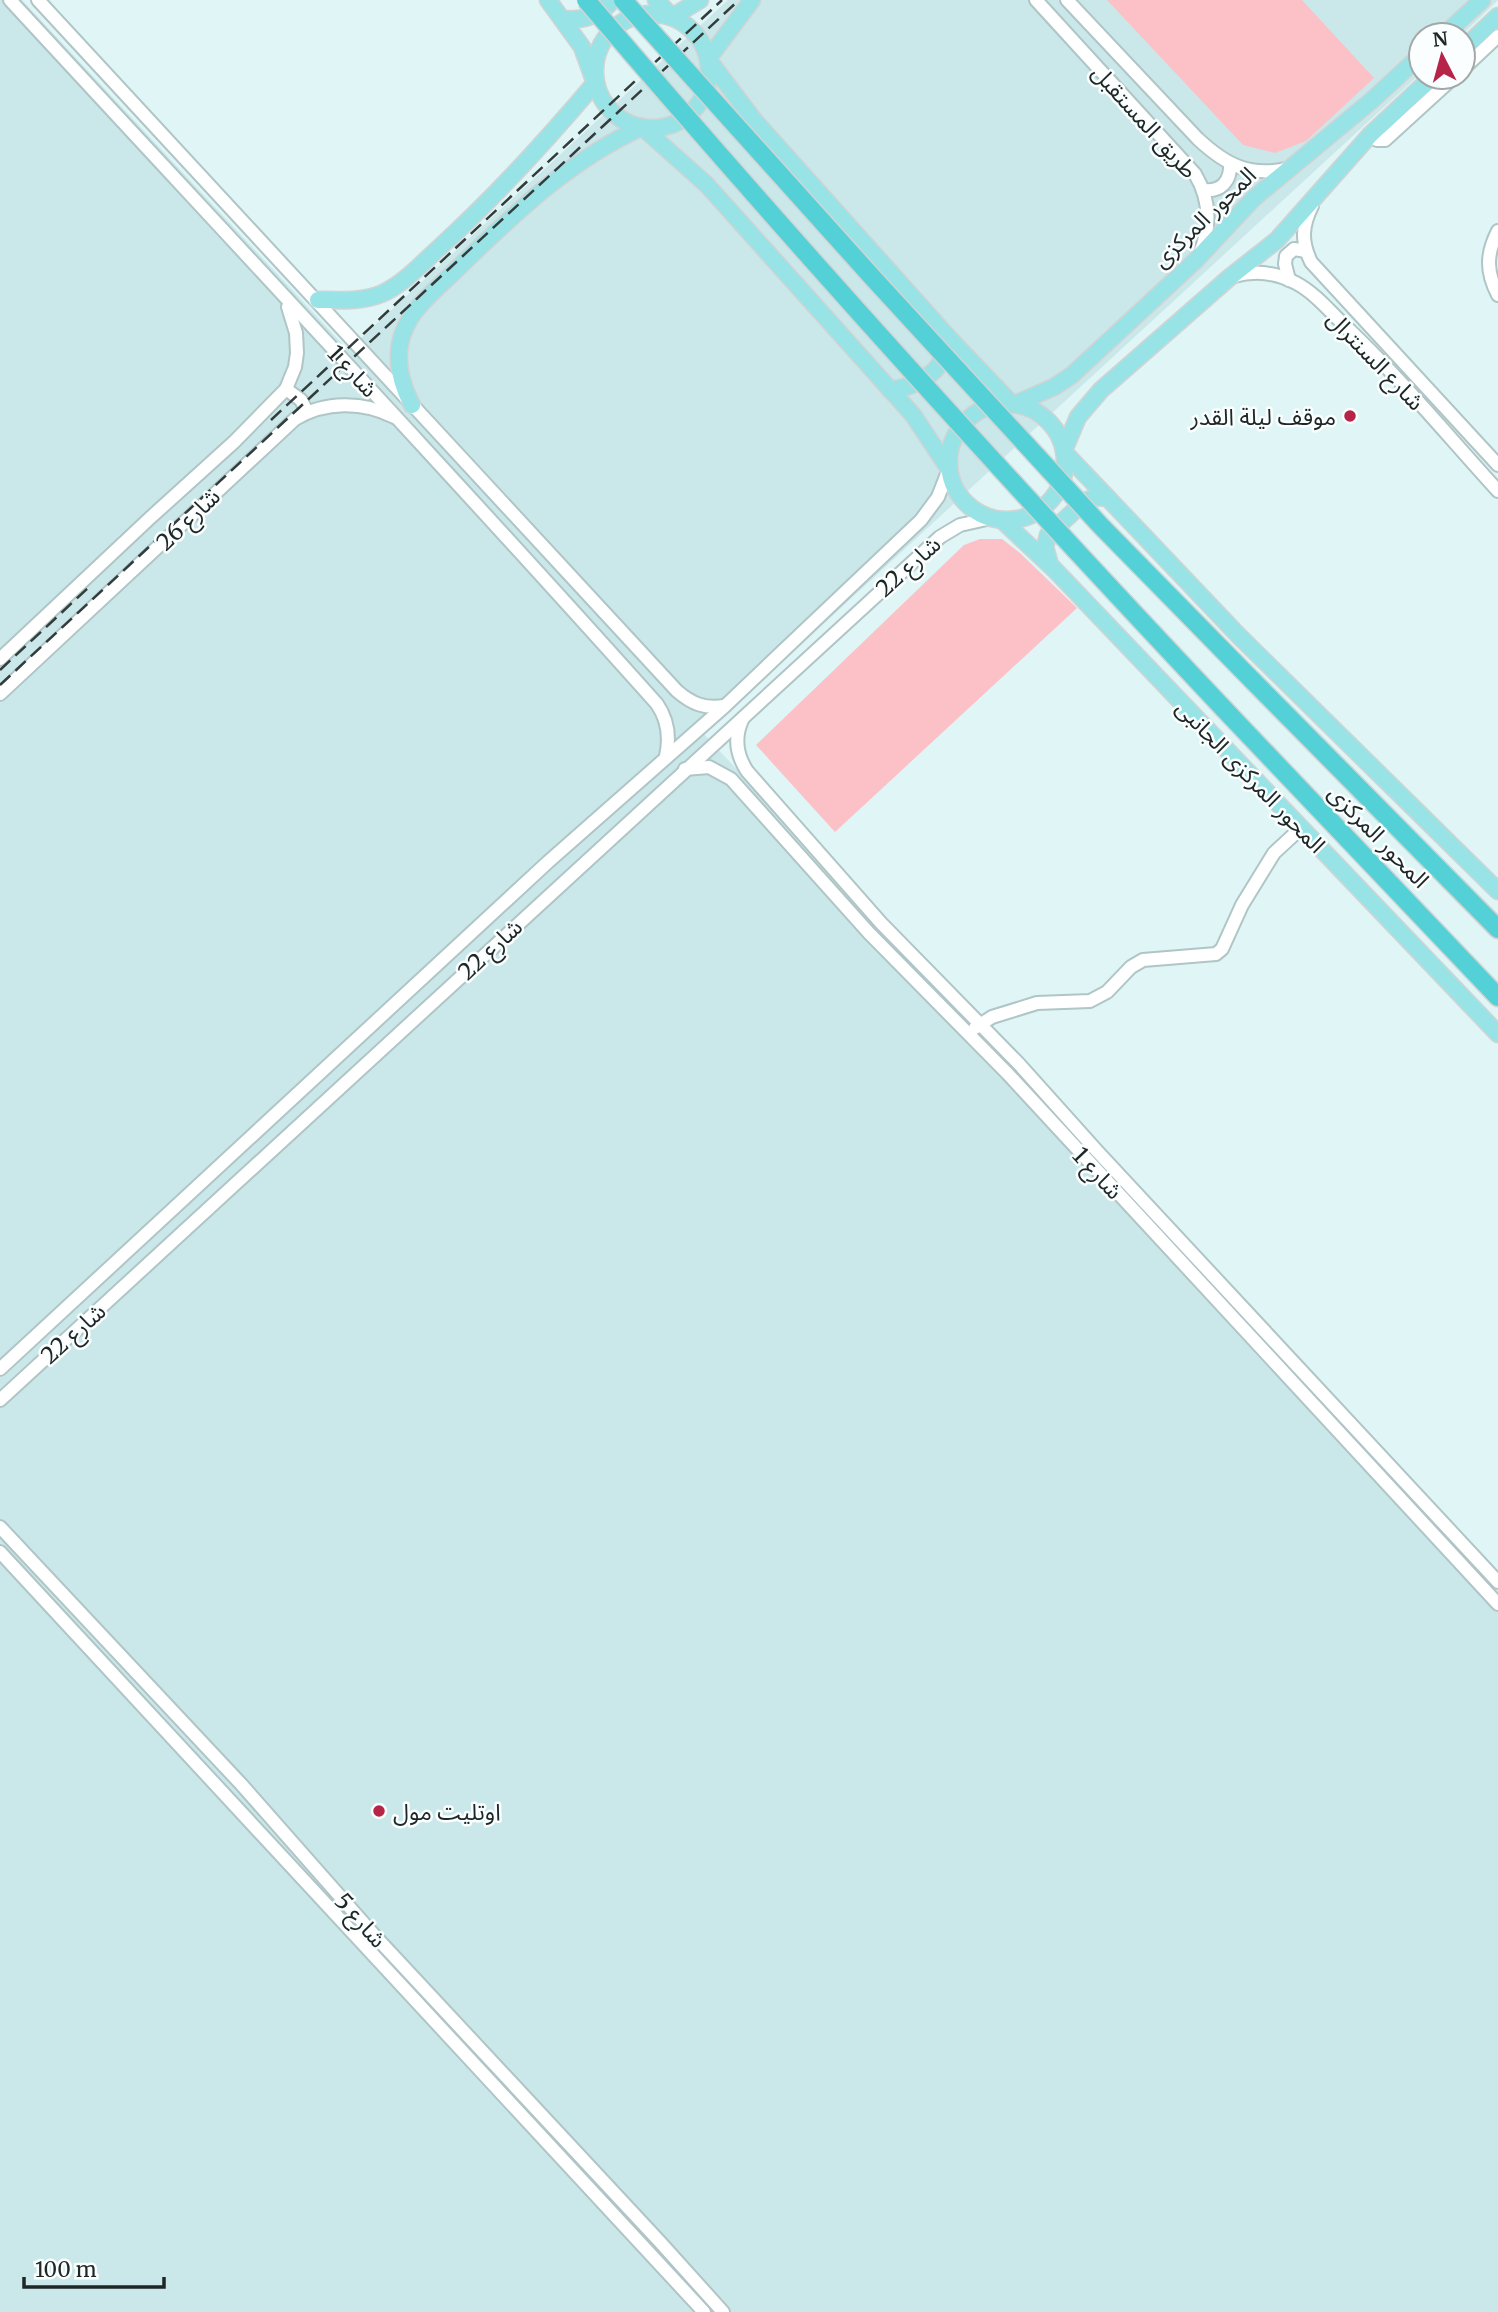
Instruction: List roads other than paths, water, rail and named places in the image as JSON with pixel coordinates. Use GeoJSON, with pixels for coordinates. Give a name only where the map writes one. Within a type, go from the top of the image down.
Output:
{"type":"FeatureCollection","features":[{"type":"Feature","properties":{"kind":"highway","name":"المحور المركزى"},"geometry":{"type":"LineString","coordinates":[[586,0],[733,170],[1051,526],[1498,998]]}},
{"type":"Feature","properties":{"kind":"highway","name":"المحور المركزى"},"geometry":{"type":"LineString","coordinates":[[624,0],[873,278],[1072,494],[1498,929]]}},
{"type":"Feature","properties":{"kind":"main road"},"geometry":{"type":"LineString","coordinates":[[548,0],[582,47],[604,104],[631,124],[642,127],[668,126],[692,112],[707,87],[708,58],[746,2]]}},
{"type":"Feature","properties":{"kind":"main road"},"geometry":{"type":"LineString","coordinates":[[562,19],[590,18],[613,0]]}},
{"type":"Feature","properties":{"kind":"main road"},"geometry":{"type":"LineString","coordinates":[[656,0],[672,17]]}},
{"type":"Feature","properties":{"kind":"main road"},"geometry":{"type":"LineString","coordinates":[[672,17],[700,0]]}},
{"type":"Feature","properties":{"kind":"main road"},"geometry":{"type":"LineString","coordinates":[[1459,21],[1482,0]]}},
{"type":"Feature","properties":{"kind":"main road"},"geometry":{"type":"LineString","coordinates":[[318,300],[359,300],[392,288],[408,277],[476,214],[544,144],[595,83],[595,60],[603,39],[611,30],[629,18],[643,14],[658,13],[685,23],[695,33],[708,58],[754,120],[950,339],[1014,404],[1043,416],[1056,431],[1064,452],[1238,635],[1498,891]]}},
{"type":"Feature","properties":{"kind":"main road"},"geometry":{"type":"LineString","coordinates":[[1477,36],[1498,16]]}},
{"type":"Feature","properties":{"kind":"main road","name":"المحور المركزى"},"geometry":{"type":"LineString","coordinates":[[1014,404],[1054,387],[1088,361],[1196,260],[1240,212],[1407,67]]}},
{"type":"Feature","properties":{"kind":"main road"},"geometry":{"type":"LineString","coordinates":[[1014,404],[994,405],[968,418],[952,441],[949,469],[951,480],[960,497],[974,510],[996,519],[1012,520],[1032,514],[1049,502],[1064,474],[1067,439],[1092,398],[1230,277],[1277,240],[1370,135],[1417,91]]}},
{"type":"Feature","properties":{"kind":"main road"},"geometry":{"type":"LineString","coordinates":[[412,405],[398,365],[405,327],[421,304],[490,237],[565,171],[642,127]]}},
{"type":"Feature","properties":{"kind":"main road"},"geometry":{"type":"LineString","coordinates":[[642,127],[707,185],[913,415],[949,469]]}},
{"type":"Feature","properties":{"kind":"main road"},"geometry":{"type":"LineString","coordinates":[[476,214],[476,232],[483,238],[490,237]]}},
{"type":"Feature","properties":{"kind":"main road"},"geometry":{"type":"LineString","coordinates":[[890,390],[904,388],[930,376],[947,353],[950,339]]}},
{"type":"Feature","properties":{"kind":"main road"},"geometry":{"type":"LineString","coordinates":[[1088,361],[1110,382]]}},
{"type":"Feature","properties":{"kind":"main road"},"geometry":{"type":"LineString","coordinates":[[1050,565],[1045,547],[1048,535],[1085,501],[1097,497],[1108,498]]}},
{"type":"Feature","properties":{"kind":"main road","name":"المحور المركزى الجانبى"},"geometry":{"type":"LineString","coordinates":[[996,519],[1050,565],[1498,1034]]}},
{"type":"Feature","properties":{"kind":"street","name":"شارع 1"},"geometry":{"type":"LineString","coordinates":[[10,0],[400,420],[662,712],[667,729],[666,757]]}},
{"type":"Feature","properties":{"kind":"street","name":"شارع 1"},"geometry":{"type":"LineString","coordinates":[[38,0],[677,691],[691,702],[704,707],[725,706]]}},
{"type":"Feature","properties":{"kind":"street","name":"طريق المستقبل"},"geometry":{"type":"LineString","coordinates":[[1036,0],[1195,174],[1204,190],[1208,210],[1206,230],[1196,260]]}},
{"type":"Feature","properties":{"kind":"street","name":"طريق المستقبل"},"geometry":{"type":"LineString","coordinates":[[1067,0],[1219,158],[1230,164],[1266,171],[1294,167]]}},
{"type":"Feature","properties":{"kind":"street"},"geometry":{"type":"LineString","coordinates":[[1477,56],[1498,37]]}},
{"type":"Feature","properties":{"kind":"street"},"geometry":{"type":"LineString","coordinates":[[1370,135],[1377,141],[1385,140],[1439,91]]}},
{"type":"Feature","properties":{"kind":"street"},"geometry":{"type":"LineString","coordinates":[[1204,190],[1214,191],[1226,183],[1230,164]]}},
{"type":"Feature","properties":{"kind":"street"},"geometry":{"type":"LineString","coordinates":[[1290,280],[1285,264],[1286,257],[1294,250],[1306,251],[1303,231],[1305,221],[1319,192]]}},
{"type":"Feature","properties":{"kind":"street"},"geometry":{"type":"LineString","coordinates":[[1498,231],[1490,247],[1488,263],[1490,280],[1498,295]]}},
{"type":"Feature","properties":{"kind":"street","name":"شارع السنترال"},"geometry":{"type":"LineString","coordinates":[[1306,251],[1321,273],[1498,465]]}},
{"type":"Feature","properties":{"kind":"street","name":"شارع السنترال"},"geometry":{"type":"LineString","coordinates":[[1230,277],[1261,273],[1290,280],[1307,290],[1362,341],[1498,491]]}},
{"type":"Feature","properties":{"kind":"street","name":"شارع 26"},"geometry":{"type":"LineString","coordinates":[[0,659],[234,442],[286,389],[295,367],[297,343],[294,323],[284,297]]}},
{"type":"Feature","properties":{"kind":"street"},"geometry":{"type":"LineString","coordinates":[[286,389],[301,400],[307,412]]}},
{"type":"Feature","properties":{"kind":"street","name":"شارع 26"},"geometry":{"type":"LineString","coordinates":[[0,694],[295,419],[307,412],[353,405],[377,410],[400,420]]}},
{"type":"Feature","properties":{"kind":"street","name":"شارع 22"},"geometry":{"type":"LineString","coordinates":[[0,1369],[450,953],[725,706],[922,520],[938,496],[949,469]]}},
{"type":"Feature","properties":{"kind":"street","name":"شارع 22"},"geometry":{"type":"LineString","coordinates":[[0,1400],[684,769],[940,537],[968,522],[996,519]]}},
{"type":"Feature","properties":{"kind":"street"},"geometry":{"type":"LineString","coordinates":[[922,520],[940,537]]}},
{"type":"Feature","properties":{"kind":"street"},"geometry":{"type":"LineString","coordinates":[[546,581],[563,566]]}},
{"type":"Feature","properties":{"kind":"street"},"geometry":{"type":"LineString","coordinates":[[39,623],[57,641]]}},
{"type":"Feature","properties":{"kind":"street","name":"شارع 1"},"geometry":{"type":"LineString","coordinates":[[744,716],[738,730],[737,745],[740,759],[747,771],[881,923],[981,1023],[1498,1582]]}},
{"type":"Feature","properties":{"kind":"street","name":"شارع 1"},"geometry":{"type":"LineString","coordinates":[[684,769],[709,767],[731,779],[869,933],[968,1034],[1498,1604]]}},
{"type":"Feature","properties":{"kind":"street"},"geometry":{"type":"LineString","coordinates":[[968,1034],[981,1023],[1014,1009],[1037,1003],[1090,1001],[1107,992],[1131,967],[1143,960],[1216,954],[1222,950],[1242,905],[1274,853],[1301,828]]}},
{"type":"Feature","properties":{"kind":"street"},"geometry":{"type":"LineString","coordinates":[[450,953],[466,971]]}},
{"type":"Feature","properties":{"kind":"street"},"geometry":{"type":"LineString","coordinates":[[173,1210],[189,1228]]}},
{"type":"Feature","properties":{"kind":"street"},"geometry":{"type":"LineString","coordinates":[[1422,1522],[1433,1512]]}},
{"type":"Feature","properties":{"kind":"street","name":"شارع 5"},"geometry":{"type":"LineString","coordinates":[[0,1527],[241,1784],[374,1935],[723,2312]]}},
{"type":"Feature","properties":{"kind":"street","name":"شارع 5"},"geometry":{"type":"LineString","coordinates":[[0,1552],[704,2312]]}},
{"type":"Feature","properties":{"kind":"street"},"geometry":{"type":"LineString","coordinates":[[512,2105],[522,2095]]}},
{"type":"Feature","properties":{"kind":"railway"},"geometry":{"type":"LineString","coordinates":[[271,420],[722,0]]}},
{"type":"Feature","properties":{"kind":"railway"},"geometry":{"type":"LineString","coordinates":[[0,685],[739,0]]}},
{"type":"Feature","properties":{"kind":"railway"},"geometry":{"type":"LineString","coordinates":[[0,670],[88,588]]}},
{"type":"Feature","properties":{"kind":"place","name":"موقف ليلة القدر"},"geometry":{"type":"Point","coordinates":[1350,416]}},
{"type":"Feature","properties":{"kind":"place","name":"اوتليت مول"},"geometry":{"type":"Point","coordinates":[379,1811]}}]}
